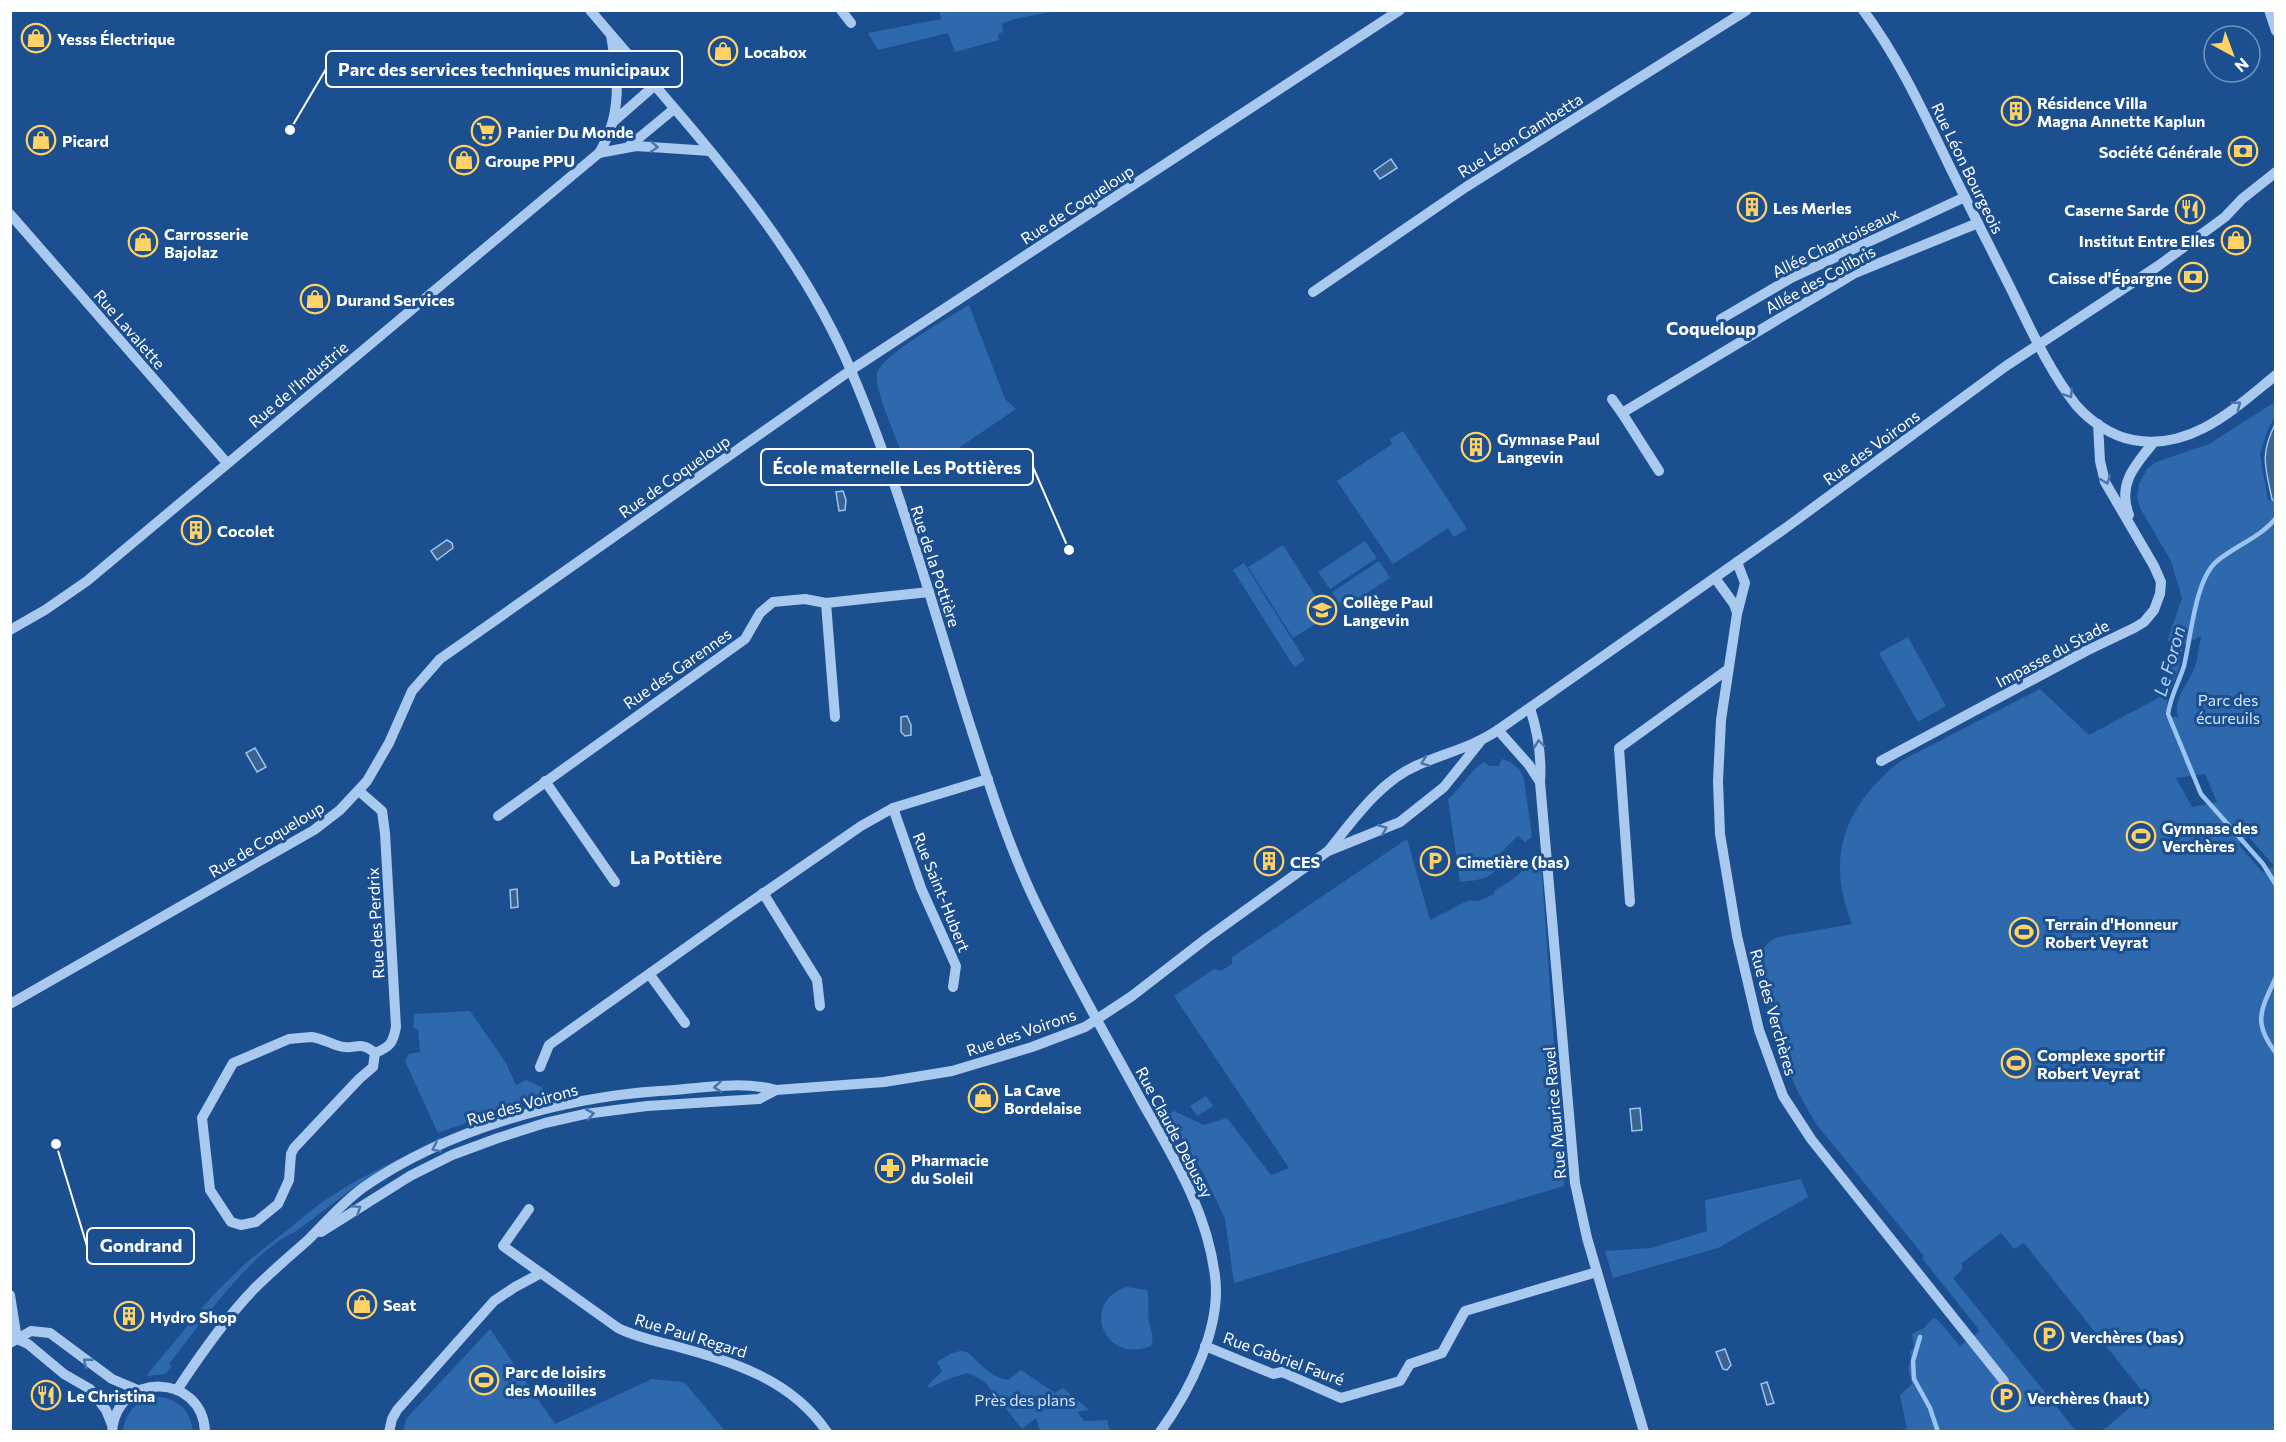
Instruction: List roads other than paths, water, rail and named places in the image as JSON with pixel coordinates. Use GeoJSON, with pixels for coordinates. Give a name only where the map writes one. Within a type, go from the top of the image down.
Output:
{"type":"FeatureCollection","features":[{"type":"Feature","properties":{"kind":"street","name":"Rue de la Pottière"},"geometry":{"type":"LineString","coordinates":[[590,10],[762,217],[826,320],[851,370],[880,443],[1008,839],[1031,894],[1097,1020]]}},
{"type":"Feature","properties":{"kind":"street"},"geometry":{"type":"LineString","coordinates":[[841,10],[851,23]]}},
{"type":"Feature","properties":{"kind":"street","name":"Rue de Coqueloup"},"geometry":{"type":"LineString","coordinates":[[10,1004],[297,841],[340,810],[359,791],[384,753],[412,691],[440,659],[851,370],[1400,10]]}},
{"type":"Feature","properties":{"kind":"street","name":"Rue Léon Gambetta"},"geometry":{"type":"LineString","coordinates":[[1313,292],[1484,176],[1747,10]]}},
{"type":"Feature","properties":{"kind":"street","name":"Rue Léon Bourgeois"},"geometry":{"type":"LineString","coordinates":[[1863,10],[1885,40],[1912,88],[2038,344],[2072,398],[2098,424],[2124,438],[2154,442],[2181,439],[2205,428],[2276,375]]}},
{"type":"Feature","properties":{"kind":"street"},"geometry":{"type":"LineString","coordinates":[[2269,11],[2276,31]]}},
{"type":"Feature","properties":{"kind":"street","name":"Rue de l'Industrie"},"geometry":{"type":"LineString","coordinates":[[10,630],[45,610],[87,581],[599,153],[613,122],[617,104],[618,85],[611,35]]}},
{"type":"Feature","properties":{"kind":"street","name":"Rue de l'Industrie"},"geometry":{"type":"LineString","coordinates":[[613,122],[654,86]]}},
{"type":"Feature","properties":{"kind":"street","name":"Rue de l'Industrie"},"geometry":{"type":"LineString","coordinates":[[628,147],[674,109]]}},
{"type":"Feature","properties":{"kind":"street","name":"Rue de l'Industrie"},"geometry":{"type":"LineString","coordinates":[[599,153],[628,147],[707,148]]}},
{"type":"Feature","properties":{"kind":"street","name":"Rue des Voirons"},"geometry":{"type":"LineString","coordinates":[[177,1390],[239,1306],[347,1200],[383,1175],[447,1143],[498,1124],[571,1103],[635,1094],[756,1084],[776,1090],[884,1082],[952,1071],[1057,1039],[1097,1020],[1328,851],[1380,791],[1417,765],[1480,742],[1530,708],[1715,578],[2038,344],[2115,296],[2217,223],[2276,172]]}},
{"type":"Feature","properties":{"kind":"street","name":"Allée Chantoiseaux"},"geometry":{"type":"LineString","coordinates":[[1720,319],[1791,278],[1965,197]]}},
{"type":"Feature","properties":{"kind":"street","name":"Rue Lavalette"},"geometry":{"type":"LineString","coordinates":[[10,214],[227,463]]}},
{"type":"Feature","properties":{"kind":"street","name":"Allée des Colibris"},"geometry":{"type":"LineString","coordinates":[[1622,413],[1855,273],[1978,223]]}},
{"type":"Feature","properties":{"kind":"street"},"geometry":{"type":"LineString","coordinates":[[1612,399],[1659,471]]}},
{"type":"Feature","properties":{"kind":"street","name":"Impasse du Stade"},"geometry":{"type":"LineString","coordinates":[[1881,761],[2148,619],[2159,600],[2161,582],[2134,530],[2105,482],[2100,461],[2098,424]]}},
{"type":"Feature","properties":{"kind":"street","name":"Impasse du Stade"},"geometry":{"type":"LineString","coordinates":[[2134,530],[2126,507],[2126,486],[2135,465],[2154,442]]}},
{"type":"Feature","properties":{"kind":"street","name":"Rue des Verchères"},"geometry":{"type":"LineString","coordinates":[[1737,562],[1745,583],[1727,670],[1718,750],[1720,834],[1740,946],[1760,1030],[1778,1084],[1811,1139],[2004,1382]]}},
{"type":"Feature","properties":{"kind":"street"},"geometry":{"type":"LineString","coordinates":[[1715,578],[1734,604],[1737,614]]}},
{"type":"Feature","properties":{"kind":"street","name":"Rue des Garennes"},"geometry":{"type":"LineString","coordinates":[[498,816],[746,639],[767,605],[773,602],[805,600],[826,603],[929,592]]}},
{"type":"Feature","properties":{"kind":"street"},"geometry":{"type":"LineString","coordinates":[[826,603],[835,717]]}},
{"type":"Feature","properties":{"kind":"street"},"geometry":{"type":"LineString","coordinates":[[1630,902],[1619,748],[1727,670]]}},
{"type":"Feature","properties":{"kind":"street","name":"Rue Maurice Ravel"},"geometry":{"type":"LineString","coordinates":[[1530,708],[1539,739],[1540,782],[1579,1209],[1644,1431]]}},
{"type":"Feature","properties":{"kind":"street"},"geometry":{"type":"LineString","coordinates":[[1498,730],[1540,782]]}},
{"type":"Feature","properties":{"kind":"street","name":"Rue des Voirons"},"geometry":{"type":"LineString","coordinates":[[1328,851],[1400,822],[1444,787],[1480,742]]}},
{"type":"Feature","properties":{"kind":"street"},"geometry":{"type":"LineString","coordinates":[[540,1067],[549,1045],[861,826],[893,808],[988,779]]}},
{"type":"Feature","properties":{"kind":"street"},"geometry":{"type":"LineString","coordinates":[[545,781],[615,882]]}},
{"type":"Feature","properties":{"kind":"street","name":"Rue des Perdrix"},"geometry":{"type":"LineString","coordinates":[[359,791],[382,811],[385,833],[396,1028],[393,1042],[385,1049],[375,1053]]}},
{"type":"Feature","properties":{"kind":"street","name":"Rue Saint-Hubert"},"geometry":{"type":"LineString","coordinates":[[893,808],[921,888],[956,966],[954,987]]}},
{"type":"Feature","properties":{"kind":"street"},"geometry":{"type":"LineString","coordinates":[[763,893],[817,980],[820,1006]]}},
{"type":"Feature","properties":{"kind":"street"},"geometry":{"type":"LineString","coordinates":[[650,975],[685,1023]]}},
{"type":"Feature","properties":{"kind":"street","name":"Rue Claude Debussy"},"geometry":{"type":"LineString","coordinates":[[1097,1020],[1181,1172],[1202,1215],[1210,1246],[1216,1287],[1213,1316],[1205,1346],[1198,1368],[1187,1389],[1160,1431]]}},
{"type":"Feature","properties":{"kind":"street","name":"Rue des Perdrix"},"geometry":{"type":"LineString","coordinates":[[311,1037],[345,1047],[362,1045],[375,1053],[373,1067],[294,1148],[291,1154],[289,1180],[278,1204],[256,1222],[241,1225],[231,1222],[210,1190],[202,1118],[233,1063],[289,1039],[311,1037]]}},
{"type":"Feature","properties":{"kind":"street","name":"Rue Paul Regard"},"geometry":{"type":"LineString","coordinates":[[529,1209],[503,1246],[610,1324],[628,1333],[728,1360],[770,1380],[800,1400],[827,1431]]}},
{"type":"Feature","properties":{"kind":"street","name":"Rue Gabriel Fauré"},"geometry":{"type":"LineString","coordinates":[[1205,1346],[1273,1374],[1282,1372],[1341,1398],[1400,1381],[1410,1364],[1442,1353],[1464,1311],[1598,1272]]}},
{"type":"Feature","properties":{"kind":"street"},"geometry":{"type":"LineString","coordinates":[[389,1431],[397,1410],[482,1314],[504,1293],[541,1273]]}},
{"type":"Feature","properties":{"kind":"street"},"geometry":{"type":"LineString","coordinates":[[10,1295],[14,1341]]}},
{"type":"Feature","properties":{"kind":"street"},"geometry":{"type":"LineString","coordinates":[[14,1341],[31,1331],[50,1333],[112,1379],[138,1390]]}},
{"type":"Feature","properties":{"kind":"street"},"geometry":{"type":"LineString","coordinates":[[14,1341],[28,1344],[64,1374],[90,1389],[106,1410],[112,1428]]}},
{"type":"Feature","properties":{"kind":"street"},"geometry":{"type":"LineString","coordinates":[[112,1428],[121,1404],[138,1390],[153,1386],[177,1390],[189,1398],[204,1422],[205,1431]]}},
{"type":"Feature","properties":{"kind":"waterway","name":"Le Foron"},"geometry":{"type":"LineString","coordinates":[[2276,518],[2262,531],[2223,556],[2209,571],[2198,596],[2184,666],[2168,714],[2201,794],[2263,864],[2276,885]]}},
{"type":"Feature","properties":{"kind":"waterway","name":"Le Foron"},"geometry":{"type":"LineString","coordinates":[[2276,977],[2261,1016],[2264,1033],[2276,1053]]}},
{"type":"Feature","properties":{"kind":"waterway"},"geometry":{"type":"LineString","coordinates":[[1920,1337],[1913,1361],[1914,1379],[1930,1408],[1938,1432]]}},
{"type":"Feature","properties":{"kind":"place","name":"Yesss Électrique"},"geometry":{"type":"Point","coordinates":[36,38]}},
{"type":"Feature","properties":{"kind":"place","name":"Locabox"},"geometry":{"type":"Point","coordinates":[723,51]}},
{"type":"Feature","properties":{"kind":"place","name":"Résidence Villa Magna Annette Kaplun"},"geometry":{"type":"Point","coordinates":[2016,111]}},
{"type":"Feature","properties":{"kind":"place","name":"Parc des services techniques municipaux"},"geometry":{"type":"Point","coordinates":[290,130]}},
{"type":"Feature","properties":{"kind":"place","name":"Panier Du Monde"},"geometry":{"type":"Point","coordinates":[486,131]}},
{"type":"Feature","properties":{"kind":"place","name":"Picard"},"geometry":{"type":"Point","coordinates":[41,140]}},
{"type":"Feature","properties":{"kind":"place","name":"Société Générale"},"geometry":{"type":"Point","coordinates":[2243,151]}},
{"type":"Feature","properties":{"kind":"place","name":"Groupe PPU"},"geometry":{"type":"Point","coordinates":[464,160]}},
{"type":"Feature","properties":{"kind":"place","name":"Les Merles"},"geometry":{"type":"Point","coordinates":[1752,207]}},
{"type":"Feature","properties":{"kind":"place","name":"Caserne Sarde"},"geometry":{"type":"Point","coordinates":[2190,209]}},
{"type":"Feature","properties":{"kind":"place","name":"Institut Entre Elles"},"geometry":{"type":"Point","coordinates":[2236,240]}},
{"type":"Feature","properties":{"kind":"place","name":"Carrosserie Bajolaz"},"geometry":{"type":"Point","coordinates":[143,242]}},
{"type":"Feature","properties":{"kind":"place","name":"Caisse d'Épargne"},"geometry":{"type":"Point","coordinates":[2193,277]}},
{"type":"Feature","properties":{"kind":"place","name":"Durand Services"},"geometry":{"type":"Point","coordinates":[315,299]}},
{"type":"Feature","properties":{"kind":"place","name":"Gymnase Paul Langevin"},"geometry":{"type":"Point","coordinates":[1476,447]}},
{"type":"Feature","properties":{"kind":"place","name":"Cocolet"},"geometry":{"type":"Point","coordinates":[196,530]}},
{"type":"Feature","properties":{"kind":"place","name":"École maternelle Les Pottières"},"geometry":{"type":"Point","coordinates":[1069,550]}},
{"type":"Feature","properties":{"kind":"place","name":"Collège Paul Langevin"},"geometry":{"type":"Point","coordinates":[1322,610]}},
{"type":"Feature","properties":{"kind":"place","name":"Gymnase des Verchères"},"geometry":{"type":"Point","coordinates":[2141,836]}},
{"type":"Feature","properties":{"kind":"place","name":"CES"},"geometry":{"type":"Point","coordinates":[1269,861]}},
{"type":"Feature","properties":{"kind":"place","name":"Cimetière (bas)"},"geometry":{"type":"Point","coordinates":[1435,861]}},
{"type":"Feature","properties":{"kind":"place","name":"Terrain d'Honneur Robert Veyrat"},"geometry":{"type":"Point","coordinates":[2024,932]}},
{"type":"Feature","properties":{"kind":"place","name":"Complexe sportif Robert Veyrat"},"geometry":{"type":"Point","coordinates":[2016,1063]}},
{"type":"Feature","properties":{"kind":"place","name":"La Cave Bordelaise"},"geometry":{"type":"Point","coordinates":[983,1098]}},
{"type":"Feature","properties":{"kind":"place","name":"Gondrand"},"geometry":{"type":"Point","coordinates":[56,1144]}},
{"type":"Feature","properties":{"kind":"place","name":"Pharmacie du Soleil"},"geometry":{"type":"Point","coordinates":[890,1168]}},
{"type":"Feature","properties":{"kind":"place","name":"Seat"},"geometry":{"type":"Point","coordinates":[362,1304]}},
{"type":"Feature","properties":{"kind":"place","name":"Hydro Shop"},"geometry":{"type":"Point","coordinates":[129,1316]}},
{"type":"Feature","properties":{"kind":"place","name":"Verchères (bas)"},"geometry":{"type":"Point","coordinates":[2049,1336]}},
{"type":"Feature","properties":{"kind":"place","name":"Parc de loisirs des Mouilles"},"geometry":{"type":"Point","coordinates":[484,1380]}},
{"type":"Feature","properties":{"kind":"place","name":"Le Christina"},"geometry":{"type":"Point","coordinates":[46,1395]}},
{"type":"Feature","properties":{"kind":"place","name":"Verchères (haut)"},"geometry":{"type":"Point","coordinates":[2006,1397]}},
{"type":"Feature","properties":{"kind":"district","name":"Coqueloup"},"geometry":{"type":"Point","coordinates":[1711,328]}},
{"type":"Feature","properties":{"kind":"district","name":"La Pottière"},"geometry":{"type":"Point","coordinates":[676,857]}},
{"type":"Feature","properties":{"kind":"park label","name":"Parc des écureuils"},"geometry":{"type":"Point","coordinates":[2228,708]}},
{"type":"Feature","properties":{"kind":"park label","name":"Près des plans"},"geometry":{"type":"Point","coordinates":[1025,1399]}}]}
